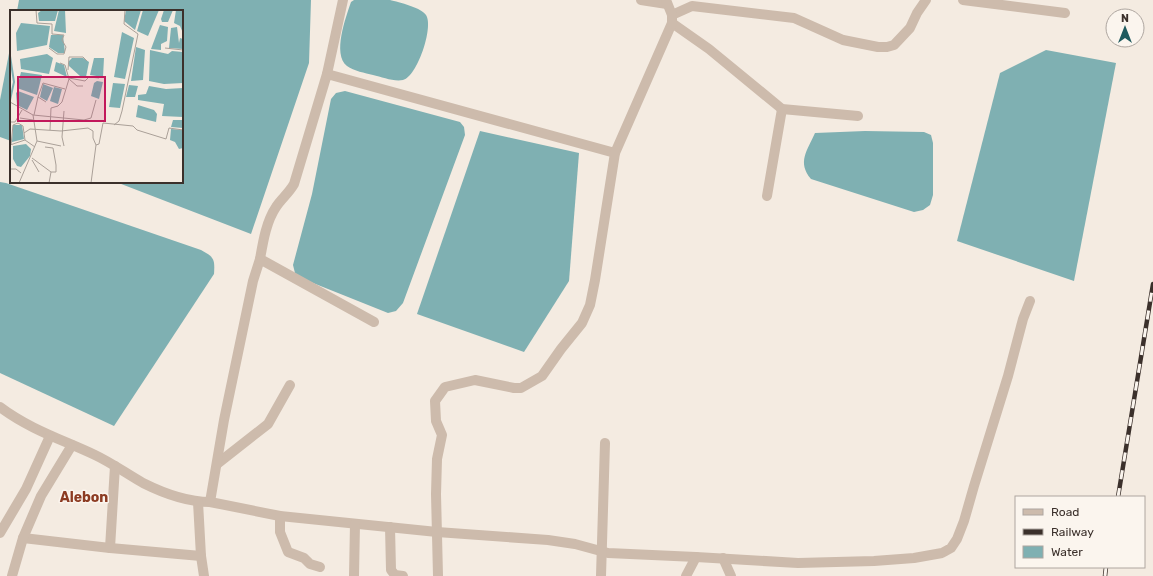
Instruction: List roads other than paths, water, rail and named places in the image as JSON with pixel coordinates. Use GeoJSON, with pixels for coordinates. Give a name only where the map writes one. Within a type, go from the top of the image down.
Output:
{"type":"FeatureCollection","features":[{"type":"Feature","properties":{"kind":"street"},"geometry":{"type":"LineString","coordinates":[[210,502],[253,281],[264,239],[276,207],[290,192],[294,184],[327,74],[343,0]]}},
{"type":"Feature","properties":{"kind":"street"},"geometry":{"type":"LineString","coordinates":[[641,0],[666,2],[672,19],[782,109],[858,116]]}},
{"type":"Feature","properties":{"kind":"street"},"geometry":{"type":"LineString","coordinates":[[438,576],[436,494],[437,459],[442,435],[436,421],[435,401],[445,387],[475,380],[514,388],[521,388],[529,384],[542,376],[582,323],[590,305],[593,293],[615,153],[672,19],[690,3],[794,18],[843,40],[878,47],[887,47],[894,45],[910,28],[926,0]]}},
{"type":"Feature","properties":{"kind":"street"},"geometry":{"type":"LineString","coordinates":[[962,0],[1065,13]]}},
{"type":"Feature","properties":{"kind":"street"},"geometry":{"type":"LineString","coordinates":[[327,74],[615,153]]}},
{"type":"Feature","properties":{"kind":"street"},"geometry":{"type":"LineString","coordinates":[[767,196],[782,109]]}},
{"type":"Feature","properties":{"kind":"street"},"geometry":{"type":"LineString","coordinates":[[260,259],[374,322]]}},
{"type":"Feature","properties":{"kind":"street"},"geometry":{"type":"LineString","coordinates":[[0,407],[50,436],[97,456],[151,486],[166,492],[198,502],[210,502],[280,516],[437,532],[548,540],[575,544],[602,552],[798,563],[874,561],[914,558],[942,553],[951,548],[957,540],[1008,376],[1023,319],[1030,301]]}},
{"type":"Feature","properties":{"kind":"street"},"geometry":{"type":"LineString","coordinates":[[217,464],[268,424],[290,385]]}},
{"type":"Feature","properties":{"kind":"street"},"geometry":{"type":"LineString","coordinates":[[0,533],[26,489],[50,436]]}},
{"type":"Feature","properties":{"kind":"street"},"geometry":{"type":"LineString","coordinates":[[601,576],[605,443]]}},
{"type":"Feature","properties":{"kind":"street"},"geometry":{"type":"LineString","coordinates":[[12,576],[23,538],[41,496],[72,445]]}},
{"type":"Feature","properties":{"kind":"street"},"geometry":{"type":"LineString","coordinates":[[110,548],[114,466]]}},
{"type":"Feature","properties":{"kind":"street"},"geometry":{"type":"LineString","coordinates":[[198,502],[201,556],[204,576]]}},
{"type":"Feature","properties":{"kind":"street"},"geometry":{"type":"LineString","coordinates":[[280,516],[280,532],[288,552],[304,558],[310,564],[320,567]]}},
{"type":"Feature","properties":{"kind":"street"},"geometry":{"type":"LineString","coordinates":[[354,576],[355,524]]}},
{"type":"Feature","properties":{"kind":"street"},"geometry":{"type":"LineString","coordinates":[[390,527],[391,570],[395,575],[404,576]]}},
{"type":"Feature","properties":{"kind":"street"},"geometry":{"type":"LineString","coordinates":[[23,538],[201,556]]}},
{"type":"Feature","properties":{"kind":"street"},"geometry":{"type":"LineString","coordinates":[[686,576],[696,557]]}},
{"type":"Feature","properties":{"kind":"street"},"geometry":{"type":"LineString","coordinates":[[723,558],[731,576]]}},
{"type":"Feature","properties":{"kind":"water"},"geometry":{"type":"Polygon","coordinates":[[[19,0],[311,0],[309,63],[251,234],[119,183],[183,183],[183,10],[17,10],[19,0]]]}},
{"type":"Feature","properties":{"kind":"water"},"geometry":{"type":"Polygon","coordinates":[[[354,0],[390,0],[424,12],[428,21],[426,40],[419,61],[408,77],[403,80],[388,79],[360,72],[347,66],[343,60],[340,44],[346,17],[351,2],[354,0]]]}},
{"type":"Feature","properties":{"kind":"water"},"geometry":{"type":"Polygon","coordinates":[[[10,48],[10,141],[0,137],[0,100],[10,48]]]}},
{"type":"Feature","properties":{"kind":"water"},"geometry":{"type":"Polygon","coordinates":[[[1046,50],[1116,63],[1074,281],[957,241],[1000,73],[1046,50]]]}},
{"type":"Feature","properties":{"kind":"water"},"geometry":{"type":"Polygon","coordinates":[[[345,91],[460,122],[464,127],[465,135],[403,303],[396,311],[388,313],[303,279],[295,273],[293,265],[312,194],[331,99],[336,93],[345,91]]]}},
{"type":"Feature","properties":{"kind":"water"},"geometry":{"type":"Polygon","coordinates":[[[480,131],[579,153],[569,281],[524,352],[417,314],[480,131]]]}},
{"type":"Feature","properties":{"kind":"water"},"geometry":{"type":"Polygon","coordinates":[[[865,131],[924,132],[931,135],[933,143],[933,195],[930,205],[923,210],[914,212],[811,179],[807,173],[804,162],[815,133],[865,131]]]}},
{"type":"Feature","properties":{"kind":"water"},"geometry":{"type":"Polygon","coordinates":[[[0,182],[201,250],[213,259],[214,274],[114,426],[0,373],[0,182]]]}},
{"type":"Feature","properties":{"kind":"railway"},"geometry":{"type":"LineString","coordinates":[[1118,496],[1153,284]]}},
{"type":"Feature","properties":{"kind":"railway"},"geometry":{"type":"LineString","coordinates":[[1105,576],[1106,568]]}},
{"type":"Feature","properties":{"kind":"district","name":"Alebon"},"geometry":{"type":"Point","coordinates":[84,497]}}]}
